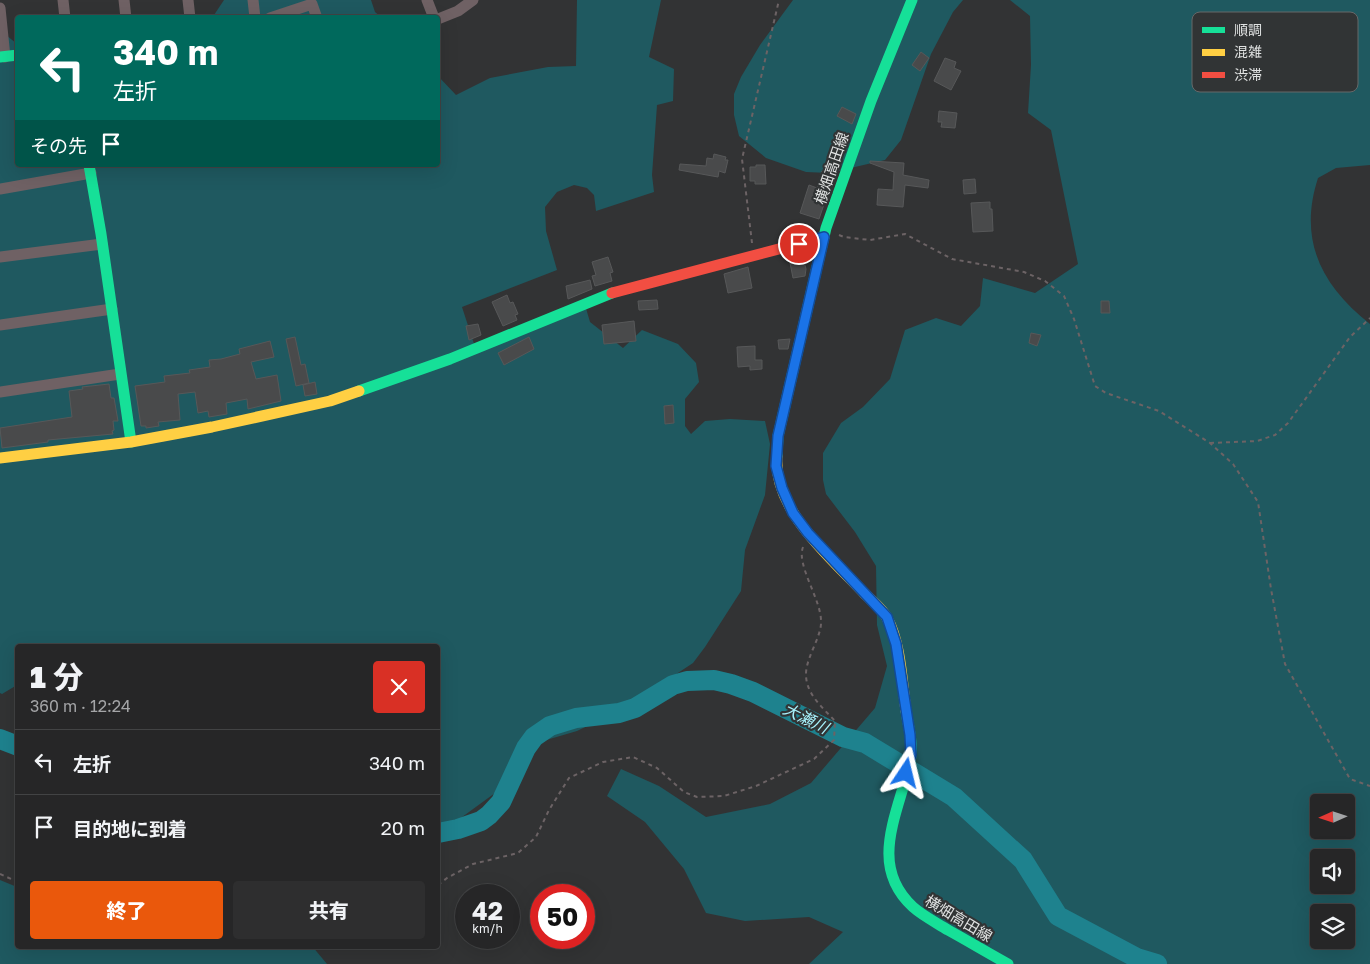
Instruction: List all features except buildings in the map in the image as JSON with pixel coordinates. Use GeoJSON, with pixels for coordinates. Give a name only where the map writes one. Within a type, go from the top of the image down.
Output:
{"type":"FeatureCollection","features":[{"type":"Feature","properties":{"kind":"street"},"geometry":{"type":"LineString","coordinates":[[63,0],[65,15]]}},
{"type":"Feature","properties":{"kind":"street"},"geometry":{"type":"LineString","coordinates":[[124,0],[126,15]]}},
{"type":"Feature","properties":{"kind":"street"},"geometry":{"type":"LineString","coordinates":[[188,0],[190,15]]}},
{"type":"Feature","properties":{"kind":"street"},"geometry":{"type":"LineString","coordinates":[[253,0],[255,15]]}},
{"type":"Feature","properties":{"kind":"street"},"geometry":{"type":"LineString","coordinates":[[427,0],[433,15]]}},
{"type":"Feature","properties":{"kind":"street"},"geometry":{"type":"LineString","coordinates":[[440,18],[458,11],[473,0]]}},
{"type":"Feature","properties":{"kind":"street","name":"横畑高田線"},"geometry":{"type":"LineString","coordinates":[[912,0],[871,101],[825,232],[778,436],[776,466],[782,488],[793,513],[808,533],[887,617],[896,644],[910,735],[911,755],[888,848],[889,868],[899,890],[913,907],[935,922],[1008,964]]}},
{"type":"Feature","properties":{"kind":"street"},"geometry":{"type":"LineString","coordinates":[[279,15],[317,2],[317,15]]}},
{"type":"Feature","properties":{"kind":"street"},"geometry":{"type":"LineString","coordinates":[[0,8],[3,57]]}},
{"type":"Feature","properties":{"kind":"street"},"geometry":{"type":"LineString","coordinates":[[0,189],[90,169],[131,442]]}},
{"type":"Feature","properties":{"kind":"street"},"geometry":{"type":"LineString","coordinates":[[0,458],[131,442],[330,401],[450,359],[603,295],[754,256],[825,232]]}},
{"type":"Feature","properties":{"kind":"street"},"geometry":{"type":"LineString","coordinates":[[0,257],[102,244]]}},
{"type":"Feature","properties":{"kind":"street"},"geometry":{"type":"LineString","coordinates":[[0,325],[112,309]]}},
{"type":"Feature","properties":{"kind":"street"},"geometry":{"type":"LineString","coordinates":[[0,392],[120,374]]}},
{"type":"Feature","properties":{"kind":"path"},"geometry":{"type":"LineString","coordinates":[[754,256],[742,159],[779,0]]}},
{"type":"Feature","properties":{"kind":"path"},"geometry":{"type":"LineString","coordinates":[[825,232],[844,237],[870,240],[905,234],[952,259],[1024,272],[1045,281],[1064,296],[1074,319],[1094,386],[1106,393],[1159,410],[1210,444],[1232,464],[1258,502],[1285,664],[1350,779],[1370,786]]}},
{"type":"Feature","properties":{"kind":"path"},"geometry":{"type":"LineString","coordinates":[[1210,444],[1257,440],[1275,435],[1288,423],[1350,337],[1370,318]]}},
{"type":"Feature","properties":{"kind":"path"},"geometry":{"type":"LineString","coordinates":[[440,883],[474,864],[518,853],[536,837],[569,778],[603,762],[633,757],[657,768],[684,792],[697,797],[724,796],[756,786],[814,760],[834,740],[835,721],[812,695],[806,676],[822,623],[819,604],[806,575],[802,551],[808,533]]}},
{"type":"Feature","properties":{"kind":"path"},"geometry":{"type":"LineString","coordinates":[[0,874],[15,881]]}},
{"type":"Feature","properties":{"kind":"shaded area"},"geometry":{"type":"Polygon","coordinates":[[[224,0],[371,0],[375,12],[379,15],[214,15],[224,0]]]}},
{"type":"Feature","properties":{"kind":"shaded area"},"geometry":{"type":"Polygon","coordinates":[[[577,0],[661,0],[649,57],[674,69],[673,101],[657,105],[652,175],[654,192],[596,211],[594,195],[587,188],[574,185],[557,192],[545,207],[546,231],[557,270],[462,307],[475,347],[585,305],[590,322],[623,348],[642,330],[678,344],[696,363],[699,382],[685,399],[685,426],[691,434],[705,421],[730,419],[765,421],[770,444],[765,495],[745,550],[741,591],[693,663],[628,706],[577,731],[519,748],[495,793],[458,820],[440,824],[440,644],[15,644],[15,686],[2,694],[0,693],[0,30],[15,42],[15,167],[440,167],[440,78],[456,95],[490,78],[548,67],[576,66],[577,0]]]}},
{"type":"Feature","properties":{"kind":"shaded area"},"geometry":{"type":"Polygon","coordinates":[[[793,0],[963,0],[953,12],[931,54],[901,140],[885,160],[829,173],[806,172],[766,158],[739,136],[734,115],[734,94],[741,77],[760,45],[793,0]]]}},
{"type":"Feature","properties":{"kind":"shaded area"},"geometry":{"type":"Polygon","coordinates":[[[1010,0],[1370,0],[1370,165],[1336,168],[1318,178],[1312,200],[1311,221],[1313,241],[1318,260],[1327,277],[1338,293],[1370,324],[1370,964],[809,964],[843,932],[809,917],[745,921],[706,913],[684,869],[645,822],[607,796],[621,769],[659,786],[706,817],[770,804],[811,783],[875,708],[887,666],[877,625],[876,566],[855,532],[826,494],[823,480],[823,453],[841,423],[863,407],[890,379],[905,330],[936,318],[961,326],[980,306],[983,278],[1035,293],[1078,264],[1051,130],[1028,113],[1031,65],[1030,16],[1010,0]]]}},
{"type":"Feature","properties":{"kind":"shaded area"},"geometry":{"type":"Polygon","coordinates":[[[0,880],[15,886],[15,949],[314,949],[327,964],[0,964],[0,880]]]}},
{"type":"Feature","properties":{"kind":"waterway","name":"大瀬川"},"geometry":{"type":"LineString","coordinates":[[440,833],[481,821],[489,815],[501,802],[526,748],[534,737],[550,726],[576,718],[619,713],[635,708],[673,685],[687,681],[714,680],[753,692],[843,737],[865,743],[954,797],[1023,860],[1058,916],[1137,958],[1157,964]]}},
{"type":"Feature","properties":{"kind":"waterway","name":"大瀬川"},"geometry":{"type":"LineString","coordinates":[[0,739],[15,745]]}},
{"type":"Feature","properties":{"kind":"traffic: fast"},"geometry":{"type":"LineString","coordinates":[[777,456],[778,436],[826,228],[871,101],[912,0]]}},
{"type":"Feature","properties":{"kind":"traffic: fast"},"geometry":{"type":"LineString","coordinates":[[0,57],[15,55]]}},
{"type":"Feature","properties":{"kind":"traffic: fast"},"geometry":{"type":"LineString","coordinates":[[89,167],[131,442]]}},
{"type":"Feature","properties":{"kind":"traffic: fast"},"geometry":{"type":"LineString","coordinates":[[359,391],[450,359],[612,293]]}},
{"type":"Feature","properties":{"kind":"traffic: fast"},"geometry":{"type":"LineString","coordinates":[[906,711],[911,739],[911,756],[891,834],[889,854],[891,872],[899,890],[913,907],[948,930],[1008,964]]}},
{"type":"Feature","properties":{"kind":"traffic: slow"},"geometry":{"type":"LineString","coordinates":[[0,458],[131,442],[212,427],[330,401],[359,391]]}},
{"type":"Feature","properties":{"kind":"traffic: slow"},"geometry":{"type":"LineString","coordinates":[[777,456],[778,476],[784,495],[794,514],[820,548],[880,608],[887,618],[892,628],[898,651],[906,711]]}},
{"type":"Feature","properties":{"kind":"traffic: jam"},"geometry":{"type":"LineString","coordinates":[[612,293],[824,237]]}},
{"type":"Feature","properties":{"kind":"route"},"geometry":{"type":"LineString","coordinates":[[799,244],[824,237],[778,436],[776,466],[782,488],[793,513],[808,533],[887,617],[896,644],[910,735],[911,755],[906,773]]}}]}
